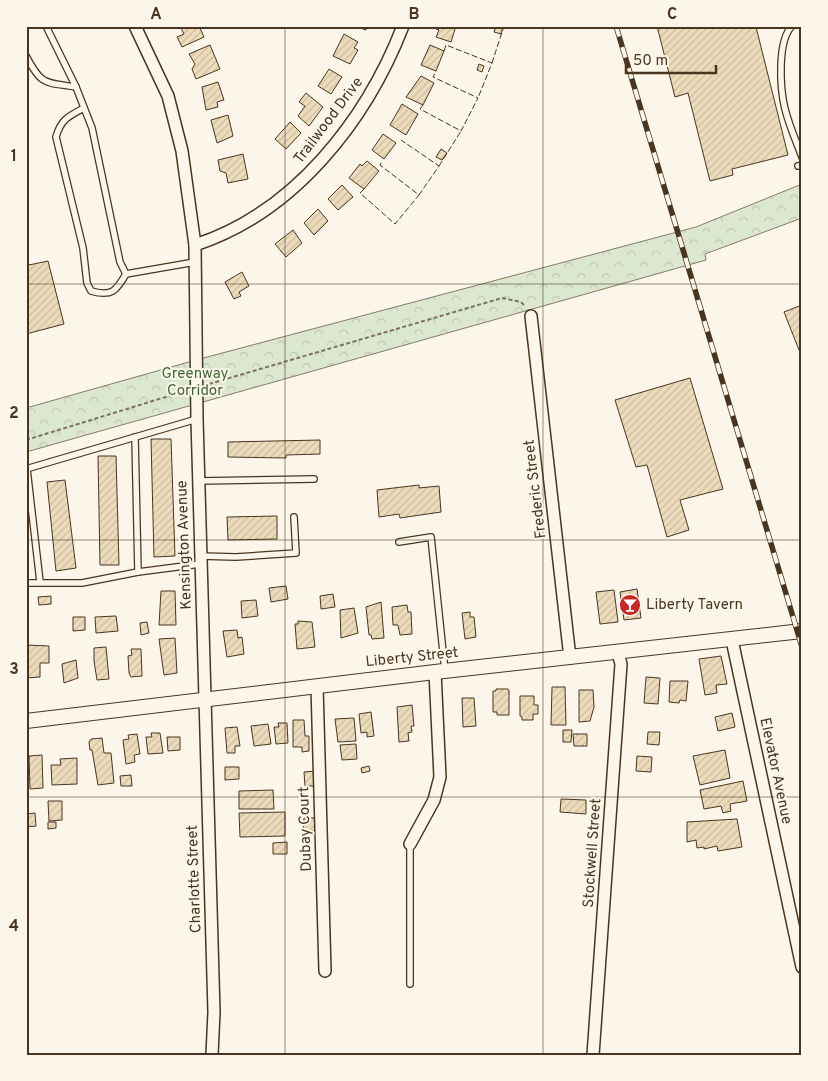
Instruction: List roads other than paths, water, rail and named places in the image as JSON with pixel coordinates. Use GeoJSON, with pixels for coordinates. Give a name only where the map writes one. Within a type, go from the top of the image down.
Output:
{"type":"FeatureCollection","features":[{"type":"Feature","properties":{"kind":"street"},"geometry":{"type":"LineString","coordinates":[[135,26],[168,96],[182,151],[196,262]]}},
{"type":"Feature","properties":{"kind":"street","name":"Trailwood Drive"},"geometry":{"type":"LineString","coordinates":[[195,245],[223,236],[267,210],[313,171],[354,117],[388,64],[403,26]]}},
{"type":"Feature","properties":{"kind":"street","name":"Kensington Avenue"},"geometry":{"type":"LineString","coordinates":[[196,262],[198,482],[204,702]]}},
{"type":"Feature","properties":{"kind":"street","name":"Frederic Street"},"geometry":{"type":"LineString","coordinates":[[531,316],[570,658]]}},
{"type":"Feature","properties":{"kind":"street","name":"Liberty Street"},"geometry":{"type":"LineString","coordinates":[[26,721],[204,702],[440,671],[618,653],[802,631]]}},
{"type":"Feature","properties":{"kind":"street","name":"Elevator Avenue"},"geometry":{"type":"LineString","coordinates":[[732,640],[802,967]]}},
{"type":"Feature","properties":{"kind":"street","name":"Stockwell Street"},"geometry":{"type":"LineString","coordinates":[[593,1055],[621,664],[618,653]]}},
{"type":"Feature","properties":{"kind":"street"},"geometry":{"type":"LineString","coordinates":[[410,844],[434,800],[440,777],[440,671]]}},
{"type":"Feature","properties":{"kind":"street","name":"Dubay Court"},"geometry":{"type":"LineString","coordinates":[[317,686],[325,971]]}},
{"type":"Feature","properties":{"kind":"street","name":"Charlotte Street"},"geometry":{"type":"LineString","coordinates":[[204,702],[214,1012],[212,1055]]}},
{"type":"Feature","properties":{"kind":"lane"},"geometry":{"type":"LineString","coordinates":[[46,26],[76,87],[92,128],[120,262],[126,274]]}},
{"type":"Feature","properties":{"kind":"lane"},"geometry":{"type":"LineString","coordinates":[[792,26],[786,32],[781,56],[784,107],[802,157]]}},
{"type":"Feature","properties":{"kind":"lane"},"geometry":{"type":"LineString","coordinates":[[26,56],[37,77],[44,82],[76,87]]}},
{"type":"Feature","properties":{"kind":"lane"},"geometry":{"type":"LineString","coordinates":[[84,108],[65,117],[56,137],[83,248],[87,283],[91,291],[100,294],[110,293],[116,290],[126,274],[196,262]]}},
{"type":"Feature","properties":{"kind":"lane"},"geometry":{"type":"LineString","coordinates":[[40,582],[26,469],[197,419]]}},
{"type":"Feature","properties":{"kind":"lane"},"geometry":{"type":"LineString","coordinates":[[135,437],[138,572]]}},
{"type":"Feature","properties":{"kind":"lane"},"geometry":{"type":"LineString","coordinates":[[198,482],[314,479]]}},
{"type":"Feature","properties":{"kind":"lane"},"geometry":{"type":"LineString","coordinates":[[26,583],[82,584],[200,560],[296,553],[294,517]]}},
{"type":"Feature","properties":{"kind":"lane"},"geometry":{"type":"LineString","coordinates":[[398,542],[431,537],[440,671]]}},
{"type":"Feature","properties":{"kind":"lane"},"geometry":{"type":"LineString","coordinates":[[410,844],[410,984]]}},
{"type":"Feature","properties":{"kind":"railway"},"geometry":{"type":"LineString","coordinates":[[616,26],[802,647]]}},
{"type":"Feature","properties":{"kind":"place","name":"Liberty Tavern"},"geometry":{"type":"Point","coordinates":[630,605]}},
{"type":"Feature","properties":{"kind":"park label","name":"Greenway Corridor"},"geometry":{"type":"Point","coordinates":[195,382]}}]}
